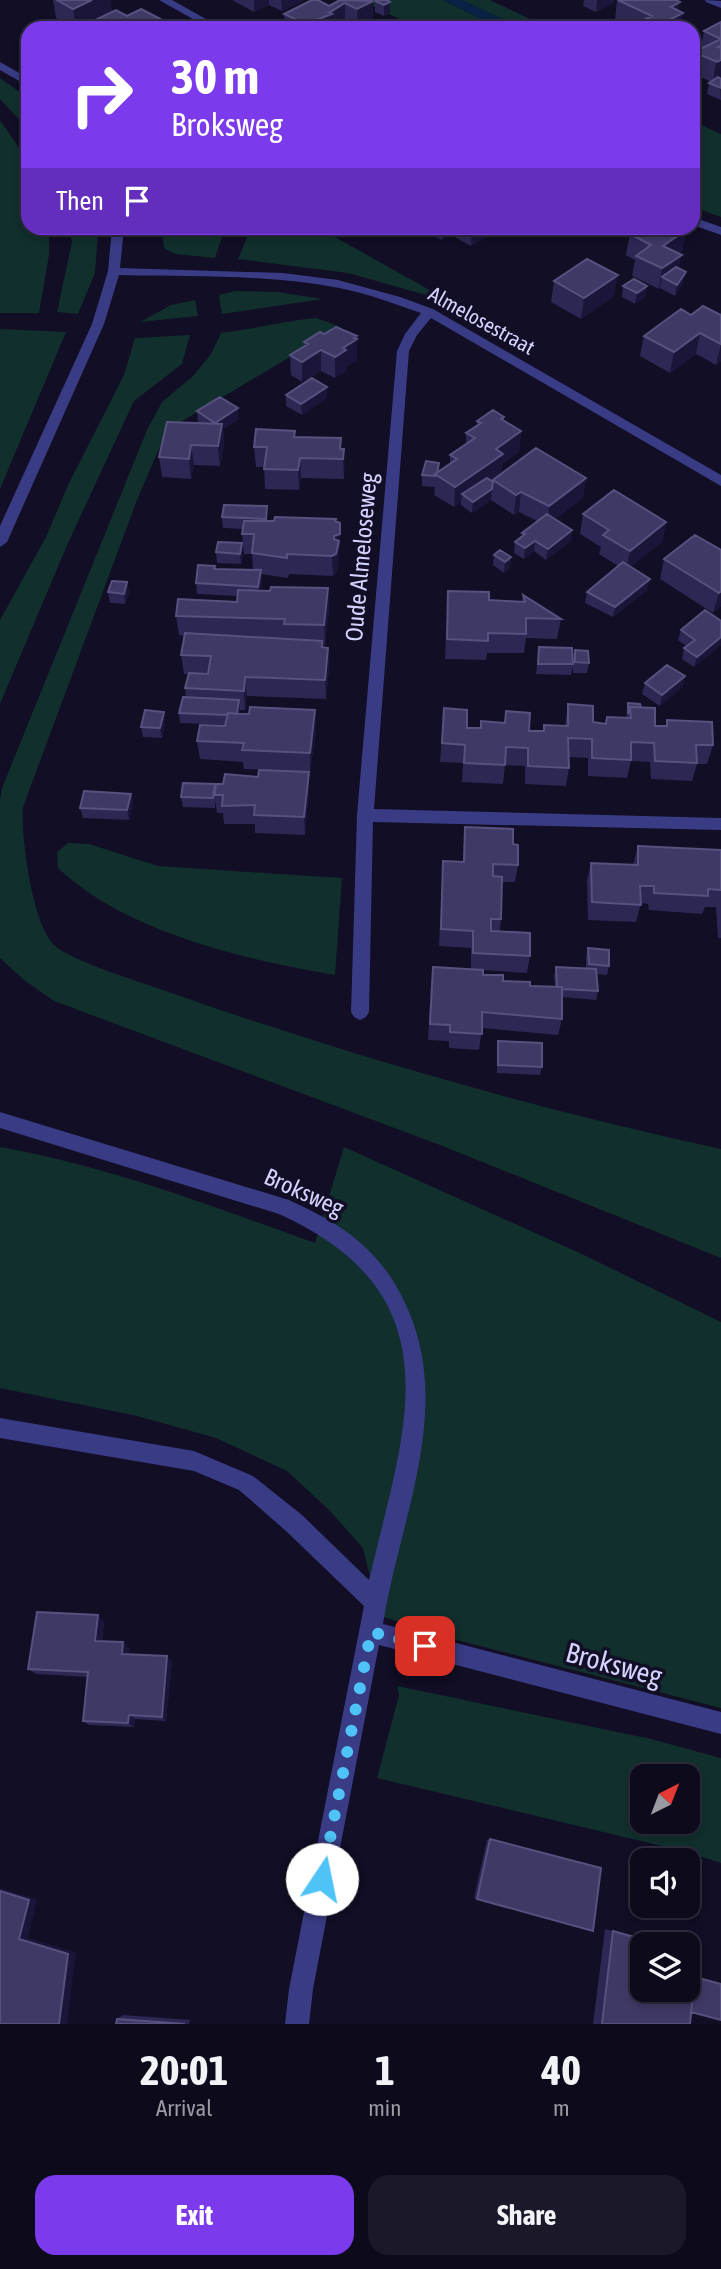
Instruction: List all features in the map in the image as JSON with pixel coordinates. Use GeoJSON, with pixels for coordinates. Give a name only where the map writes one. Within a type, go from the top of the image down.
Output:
{"type":"FeatureCollection","features":[{"type":"Feature","properties":{"kind":"street"},"geometry":{"type":"LineString","coordinates":[[164,0],[204,21]]}},
{"type":"Feature","properties":{"kind":"street"},"geometry":{"type":"LineString","coordinates":[[710,0],[721,5]]}},
{"type":"Feature","properties":{"kind":"street"},"geometry":{"type":"LineString","coordinates":[[0,65],[21,78]]}},
{"type":"Feature","properties":{"kind":"street"},"geometry":{"type":"LineString","coordinates":[[700,224],[721,231]]}},
{"type":"Feature","properties":{"kind":"street"},"geometry":{"type":"LineString","coordinates":[[0,542],[98,324],[114,271],[117,235]]}},
{"type":"Feature","properties":{"kind":"street","name":"Almelosestraat"},"geometry":{"type":"LineString","coordinates":[[114,271],[290,277],[339,284],[388,296],[429,312],[721,481]]}},
{"type":"Feature","properties":{"kind":"street","name":"Oude Almeloseweg"},"geometry":{"type":"LineString","coordinates":[[360,1012],[365,815],[403,351],[411,334],[429,312]]}},
{"type":"Feature","properties":{"kind":"street"},"geometry":{"type":"LineString","coordinates":[[365,815],[721,824]]}},
{"type":"Feature","properties":{"kind":"street","name":"Broksweg"},"geometry":{"type":"LineString","coordinates":[[0,1119],[282,1206],[322,1224],[348,1240],[377,1270],[406,1319],[418,1378],[416,1416],[374,1600],[371,1632],[301,1989],[297,2024]]}},
{"type":"Feature","properties":{"kind":"street"},"geometry":{"type":"LineString","coordinates":[[0,1428],[194,1461],[246,1483],[295,1523],[374,1600]]}},
{"type":"Feature","properties":{"kind":"street","name":"Broksweg"},"geometry":{"type":"LineString","coordinates":[[371,1632],[721,1723]]}},
{"type":"Feature","properties":{"kind":"green space"},"geometry":{"type":"Polygon","coordinates":[[[360,0],[443,0],[486,21],[404,21],[360,0]]]}},
{"type":"Feature","properties":{"kind":"green space"},"geometry":{"type":"Polygon","coordinates":[[[462,0],[490,0],[534,21],[506,21],[462,0]]]}},
{"type":"Feature","properties":{"kind":"green space"},"geometry":{"type":"Polygon","coordinates":[[[0,78],[21,93],[21,122],[0,99],[0,78]]]}},
{"type":"Feature","properties":{"kind":"green space"},"geometry":{"type":"Polygon","coordinates":[[[0,120],[21,151],[21,235],[49,235],[49,255],[39,313],[0,313],[0,120]]]}},
{"type":"Feature","properties":{"kind":"green space"},"geometry":{"type":"Polygon","coordinates":[[[700,124],[721,134],[721,217],[700,210],[700,124]]]}},
{"type":"Feature","properties":{"kind":"green space"},"geometry":{"type":"Polygon","coordinates":[[[70,235],[98,235],[95,273],[78,314],[57,312],[72,242],[70,235]]]}},
{"type":"Feature","properties":{"kind":"green space"},"geometry":{"type":"Polygon","coordinates":[[[163,235],[223,235],[215,258],[175,254],[164,248],[163,235]]]}},
{"type":"Feature","properties":{"kind":"green space"},"geometry":{"type":"Polygon","coordinates":[[[248,235],[331,235],[451,302],[348,273],[238,259],[248,235]]]}},
{"type":"Feature","properties":{"kind":"green space"},"geometry":{"type":"Polygon","coordinates":[[[235,291],[277,292],[323,299],[222,314],[219,295],[235,291]]]}},
{"type":"Feature","properties":{"kind":"green space"},"geometry":{"type":"Polygon","coordinates":[[[195,300],[198,316],[140,322],[171,305],[195,300]]]}},
{"type":"Feature","properties":{"kind":"green space"},"geometry":{"type":"Polygon","coordinates":[[[316,318],[341,327],[167,430],[137,500],[23,807],[29,879],[39,917],[53,944],[61,950],[124,977],[303,1037],[441,1079],[580,1116],[721,1149],[721,1258],[440,1145],[54,1001],[24,980],[0,958],[2,788],[147,430],[162,402],[193,376],[211,354],[221,333],[316,318]]]}},
{"type":"Feature","properties":{"kind":"green space"},"geometry":{"type":"Polygon","coordinates":[[[0,329],[66,332],[0,489],[0,329]]]}},
{"type":"Feature","properties":{"kind":"green space"},"geometry":{"type":"Polygon","coordinates":[[[190,335],[182,364],[134,401],[68,543],[0,704],[0,620],[46,537],[68,485],[124,375],[135,338],[190,335]]]}},
{"type":"Feature","properties":{"kind":"green space"},"geometry":{"type":"Polygon","coordinates":[[[68,843],[89,844],[158,866],[342,878],[335,975],[263,961],[188,940],[117,910],[85,890],[58,868],[57,852],[68,843]]]}},
{"type":"Feature","properties":{"kind":"green space"},"geometry":{"type":"Polygon","coordinates":[[[0,1147],[120,1176],[315,1243],[344,1147],[584,1255],[721,1322],[721,1708],[449,1638],[380,1616],[363,1548],[329,1510],[287,1471],[216,1438],[137,1416],[0,1388],[0,1147]]]}},
{"type":"Feature","properties":{"kind":"green space"},"geometry":{"type":"Polygon","coordinates":[[[397,1686],[651,1739],[721,1758],[721,1863],[700,1856],[700,1848],[670,1848],[377,1778],[399,1695],[397,1686]]]}},
{"type":"Feature","properties":{"kind":"water"},"geometry":{"type":"Polygon","coordinates":[[[443,0],[462,0],[506,21],[486,21],[443,0]]]}},
{"type":"Feature","properties":{"kind":"building"},"geometry":{"type":"Polygon","coordinates":[[[57,0],[92,0],[73,9],[57,0]]]}},
{"type":"Feature","properties":{"kind":"building"},"geometry":{"type":"Polygon","coordinates":[[[312,0],[329,6],[340,0],[373,1],[357,9],[345,3],[329,13],[332,14],[314,21],[299,21],[284,14],[312,0]]]}},
{"type":"Feature","properties":{"kind":"building"},"geometry":{"type":"Polygon","coordinates":[[[376,0],[387,0],[390,2],[384,5],[376,0]]]}},
{"type":"Feature","properties":{"kind":"building"},"geometry":{"type":"Polygon","coordinates":[[[618,0],[680,2],[671,7],[683,13],[668,21],[642,21],[652,16],[618,0]]]}},
{"type":"Feature","properties":{"kind":"building"},"geometry":{"type":"Polygon","coordinates":[[[141,9],[164,21],[93,21],[116,10],[127,16],[141,9]]]}},
{"type":"Feature","properties":{"kind":"building"},"geometry":{"type":"Polygon","coordinates":[[[721,22],[721,39],[704,31],[721,22]]]}},
{"type":"Feature","properties":{"kind":"building"},"geometry":{"type":"Polygon","coordinates":[[[721,39],[721,46],[718,47],[721,48],[721,60],[717,62],[700,55],[700,49],[721,39]]]}},
{"type":"Feature","properties":{"kind":"building"},"geometry":{"type":"Polygon","coordinates":[[[718,77],[721,79],[721,88],[709,83],[718,77]]]}},
{"type":"Feature","properties":{"kind":"building"},"geometry":{"type":"Polygon","coordinates":[[[632,235],[679,235],[663,246],[682,255],[662,268],[636,256],[651,245],[632,235]]]}},
{"type":"Feature","properties":{"kind":"building"},"geometry":{"type":"Polygon","coordinates":[[[587,259],[618,275],[584,298],[554,281],[587,259]]]}},
{"type":"Feature","properties":{"kind":"building"},"geometry":{"type":"Polygon","coordinates":[[[676,267],[686,272],[677,285],[662,277],[676,267]]]}},
{"type":"Feature","properties":{"kind":"building"},"geometry":{"type":"Polygon","coordinates":[[[634,279],[647,286],[637,293],[623,286],[634,279]]]}},
{"type":"Feature","properties":{"kind":"building"},"geometry":{"type":"Polygon","coordinates":[[[703,306],[721,315],[721,344],[700,333],[674,352],[644,336],[681,309],[691,315],[703,306]]]}},
{"type":"Feature","properties":{"kind":"building"},"geometry":{"type":"Polygon","coordinates":[[[336,327],[357,336],[354,338],[357,339],[335,357],[321,350],[302,362],[290,355],[308,344],[304,342],[320,332],[324,334],[336,327]]]}},
{"type":"Feature","properties":{"kind":"building"},"geometry":{"type":"Polygon","coordinates":[[[312,378],[327,387],[301,404],[286,395],[312,378]]]}},
{"type":"Feature","properties":{"kind":"building"},"geometry":{"type":"Polygon","coordinates":[[[220,397],[238,408],[215,423],[197,411],[220,397]]]}},
{"type":"Feature","properties":{"kind":"building"},"geometry":{"type":"Polygon","coordinates":[[[493,410],[504,417],[501,419],[521,431],[496,449],[503,454],[455,487],[435,474],[457,459],[450,455],[475,438],[466,433],[481,423],[477,421],[493,410]]]}},
{"type":"Feature","properties":{"kind":"building"},"geometry":{"type":"Polygon","coordinates":[[[167,422],[222,424],[218,446],[191,445],[189,459],[159,457],[167,422]]]}},
{"type":"Feature","properties":{"kind":"building"},"geometry":{"type":"Polygon","coordinates":[[[256,429],[295,431],[294,437],[341,438],[343,459],[300,458],[298,470],[264,469],[267,447],[254,447],[256,429]]]}},
{"type":"Feature","properties":{"kind":"building"},"geometry":{"type":"Polygon","coordinates":[[[536,448],[586,478],[549,506],[521,492],[516,495],[493,480],[536,448]]]}},
{"type":"Feature","properties":{"kind":"building"},"geometry":{"type":"Polygon","coordinates":[[[426,461],[439,463],[435,476],[422,475],[426,461]]]}},
{"type":"Feature","properties":{"kind":"building"},"geometry":{"type":"Polygon","coordinates":[[[487,478],[493,482],[492,489],[473,502],[462,494],[487,478]]]}},
{"type":"Feature","properties":{"kind":"building"},"geometry":{"type":"Polygon","coordinates":[[[614,490],[666,522],[630,551],[603,535],[609,530],[583,514],[614,490]]]}},
{"type":"Feature","properties":{"kind":"building"},"geometry":{"type":"Polygon","coordinates":[[[224,505],[267,506],[266,519],[222,517],[224,505]]]}},
{"type":"Feature","properties":{"kind":"building"},"geometry":{"type":"Polygon","coordinates":[[[547,514],[572,530],[548,549],[535,541],[525,548],[515,542],[525,534],[522,533],[547,514]]]}},
{"type":"Feature","properties":{"kind":"building"},"geometry":{"type":"Polygon","coordinates":[[[275,517],[336,519],[335,521],[340,523],[340,534],[334,536],[334,539],[339,541],[336,554],[287,554],[287,558],[252,553],[254,534],[242,534],[244,521],[274,521],[275,517]]]}},
{"type":"Feature","properties":{"kind":"building"},"geometry":{"type":"Polygon","coordinates":[[[695,535],[721,550],[719,593],[664,559],[695,535]]]}},
{"type":"Feature","properties":{"kind":"building"},"geometry":{"type":"Polygon","coordinates":[[[218,542],[242,543],[240,554],[216,552],[218,542]]]}},
{"type":"Feature","properties":{"kind":"building"},"geometry":{"type":"Polygon","coordinates":[[[500,550],[511,557],[505,562],[494,555],[500,550]]]}},
{"type":"Feature","properties":{"kind":"building"},"geometry":{"type":"Polygon","coordinates":[[[623,562],[650,579],[615,607],[587,592],[623,562]]]}},
{"type":"Feature","properties":{"kind":"building"},"geometry":{"type":"Polygon","coordinates":[[[198,565],[215,566],[214,569],[261,570],[258,587],[196,583],[198,565]]]}},
{"type":"Feature","properties":{"kind":"building"},"geometry":{"type":"Polygon","coordinates":[[[112,581],[127,582],[124,594],[108,592],[112,581]]]}},
{"type":"Feature","properties":{"kind":"building"},"geometry":{"type":"Polygon","coordinates":[[[271,587],[328,588],[324,625],[284,624],[285,619],[176,616],[178,599],[237,602],[238,590],[270,591],[271,587]]]}},
{"type":"Feature","properties":{"kind":"building"},"geometry":{"type":"Polygon","coordinates":[[[448,591],[489,592],[489,600],[525,602],[523,595],[561,619],[526,618],[526,634],[488,633],[488,641],[447,639],[448,591]]]}},
{"type":"Feature","properties":{"kind":"building"},"geometry":{"type":"Polygon","coordinates":[[[705,610],[721,621],[721,637],[697,657],[684,648],[695,640],[681,630],[705,610]]]}},
{"type":"Feature","properties":{"kind":"building"},"geometry":{"type":"Polygon","coordinates":[[[185,633],[322,641],[322,647],[328,648],[325,680],[245,677],[244,691],[185,688],[189,673],[208,674],[211,656],[181,655],[185,633]]]}},
{"type":"Feature","properties":{"kind":"building"},"geometry":{"type":"Polygon","coordinates":[[[539,647],[572,648],[573,664],[538,664],[539,647]]]}},
{"type":"Feature","properties":{"kind":"building"},"geometry":{"type":"Polygon","coordinates":[[[575,650],[588,651],[589,663],[575,662],[575,650]]]}},
{"type":"Feature","properties":{"kind":"building"},"geometry":{"type":"Polygon","coordinates":[[[667,665],[685,676],[662,695],[645,683],[667,665]]]}},
{"type":"Feature","properties":{"kind":"building"},"geometry":{"type":"Polygon","coordinates":[[[183,697],[239,700],[237,714],[179,713],[183,697]]]}},
{"type":"Feature","properties":{"kind":"building"},"geometry":{"type":"Polygon","coordinates":[[[628,703],[640,704],[641,707],[630,707],[628,714],[628,703]]]}},
{"type":"Feature","properties":{"kind":"building"},"geometry":{"type":"Polygon","coordinates":[[[568,704],[593,706],[593,722],[606,724],[607,717],[631,718],[630,707],[655,708],[655,726],[667,726],[667,720],[712,722],[713,745],[696,745],[697,763],[655,761],[654,743],[631,742],[631,760],[592,758],[592,739],[568,738],[569,768],[528,766],[528,748],[506,747],[505,765],[464,763],[465,745],[442,743],[444,708],[467,710],[467,728],[481,728],[481,721],[505,723],[506,711],[530,713],[529,731],[544,731],[544,725],[568,726],[568,704]]]}},
{"type":"Feature","properties":{"kind":"building"},"geometry":{"type":"Polygon","coordinates":[[[250,707],[315,710],[310,753],[242,750],[244,743],[197,741],[200,725],[225,726],[228,713],[249,714],[250,707]]]}},
{"type":"Feature","properties":{"kind":"building"},"geometry":{"type":"Polygon","coordinates":[[[145,710],[164,712],[160,728],[141,727],[145,710]]]}},
{"type":"Feature","properties":{"kind":"building"},"geometry":{"type":"Polygon","coordinates":[[[259,770],[309,772],[304,817],[254,815],[255,805],[222,806],[223,795],[215,795],[215,791],[216,784],[223,784],[225,774],[258,777],[259,770]]]}},
{"type":"Feature","properties":{"kind":"building"},"geometry":{"type":"Polygon","coordinates":[[[183,783],[215,784],[213,798],[181,797],[183,783]]]}},
{"type":"Feature","properties":{"kind":"building"},"geometry":{"type":"Polygon","coordinates":[[[84,791],[131,794],[127,810],[80,808],[84,791]]]}},
{"type":"Feature","properties":{"kind":"building"},"geometry":{"type":"Polygon","coordinates":[[[465,827],[513,829],[513,844],[518,845],[518,865],[493,864],[493,876],[502,877],[501,919],[491,919],[491,931],[530,933],[530,956],[473,953],[473,931],[441,929],[443,861],[464,862],[465,827]]]}},
{"type":"Feature","properties":{"kind":"building"},"geometry":{"type":"Polygon","coordinates":[[[638,846],[721,850],[721,890],[708,889],[708,896],[654,893],[654,886],[640,886],[641,905],[592,902],[591,863],[638,865],[638,846]]]}},
{"type":"Feature","properties":{"kind":"building"},"geometry":{"type":"Polygon","coordinates":[[[588,948],[609,950],[609,966],[589,964],[588,948]]]}},
{"type":"Feature","properties":{"kind":"building"},"geometry":{"type":"Polygon","coordinates":[[[433,967],[483,970],[483,975],[503,975],[503,981],[530,982],[530,986],[562,987],[562,1019],[482,1012],[482,1034],[450,1032],[450,1025],[430,1024],[433,967]]]}},
{"type":"Feature","properties":{"kind":"building"},"geometry":{"type":"Polygon","coordinates":[[[556,967],[596,969],[598,991],[557,987],[556,967]]]}},
{"type":"Feature","properties":{"kind":"building"},"geometry":{"type":"Polygon","coordinates":[[[498,1041],[542,1043],[542,1067],[498,1065],[498,1041]]]}},
{"type":"Feature","properties":{"kind":"building"},"geometry":{"type":"Polygon","coordinates":[[[37,1612],[98,1615],[95,1641],[123,1642],[122,1654],[167,1656],[162,1717],[129,1715],[128,1723],[83,1721],[88,1672],[28,1669],[37,1612]]]}},
{"type":"Feature","properties":{"kind":"building"},"geometry":{"type":"Polygon","coordinates":[[[490,1839],[601,1868],[593,1931],[477,1899],[490,1839]]]}},
{"type":"Feature","properties":{"kind":"building"},"geometry":{"type":"Polygon","coordinates":[[[0,1891],[29,1900],[19,1939],[68,1954],[59,2024],[0,2024],[0,1891]]]}},
{"type":"Feature","properties":{"kind":"building"},"geometry":{"type":"Polygon","coordinates":[[[613,1931],[630,1936],[630,2002],[692,2002],[690,2024],[602,2024],[613,1931]]]}},
{"type":"Feature","properties":{"kind":"building"},"geometry":{"type":"Polygon","coordinates":[[[700,1978],[721,1984],[721,2020],[691,2012],[692,2002],[700,2002],[700,1978]]]}},
{"type":"Feature","properties":{"kind":"building"},"geometry":{"type":"Polygon","coordinates":[[[117,2019],[185,2024],[116,2024],[117,2019]]]}},
{"type":"Feature","properties":{"kind":"route"},"geometry":{"type":"LineString","coordinates":[[322,1879],[371,1632],[425,1646]]}}]}
